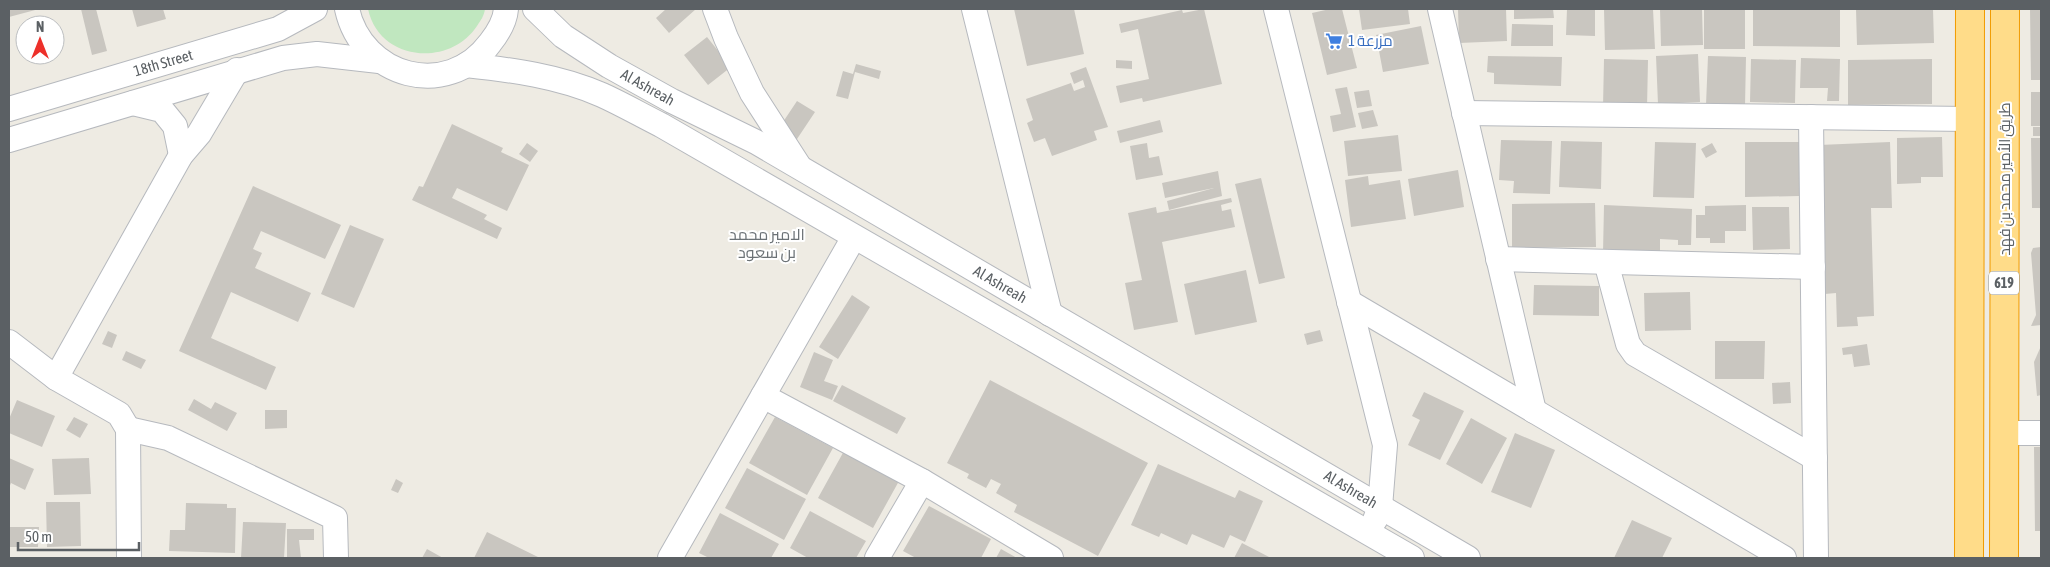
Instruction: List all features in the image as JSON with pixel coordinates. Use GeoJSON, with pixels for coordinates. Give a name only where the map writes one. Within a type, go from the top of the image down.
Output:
{"type":"FeatureCollection","features":[{"type":"Feature","properties":{"kind":"highway","name":"619"},"geometry":{"type":"LineString","coordinates":[[1970,9],[1970,558]]}},
{"type":"Feature","properties":{"kind":"highway","name":"طريق الأمير محمد بن فهد"},"geometry":{"type":"LineString","coordinates":[[2004,558],[2005,9]]}},
{"type":"Feature","properties":{"kind":"street","name":"18th Street"},"geometry":{"type":"LineString","coordinates":[[9,110],[278,29],[315,9]]}},
{"type":"Feature","properties":{"kind":"street"},"geometry":{"type":"LineString","coordinates":[[346,9],[350,23],[361,43],[379,61],[398,71],[420,76],[445,74],[466,66],[482,53],[499,30],[506,9]]}},
{"type":"Feature","properties":{"kind":"street","name":"Al Ashreah"},"geometry":{"type":"LineString","coordinates":[[535,9],[563,36],[608,66],[672,101],[756,142],[1468,558]]}},
{"type":"Feature","properties":{"kind":"street"},"geometry":{"type":"LineString","coordinates":[[716,9],[726,38],[752,94],[800,168]]}},
{"type":"Feature","properties":{"kind":"street"},"geometry":{"type":"LineString","coordinates":[[974,9],[1050,314]]}},
{"type":"Feature","properties":{"kind":"street"},"geometry":{"type":"LineString","coordinates":[[1276,9],[1385,445],[1380,507],[1369,534]]}},
{"type":"Feature","properties":{"kind":"street"},"geometry":{"type":"LineString","coordinates":[[1440,9],[1534,411]]}},
{"type":"Feature","properties":{"kind":"street"},"geometry":{"type":"LineString","coordinates":[[9,140],[237,70],[283,58],[317,54],[379,61]]}},
{"type":"Feature","properties":{"kind":"street"},"geometry":{"type":"LineString","coordinates":[[466,66],[546,76],[602,95],[661,125],[1412,558]]}},
{"type":"Feature","properties":{"kind":"street"},"geometry":{"type":"LineString","coordinates":[[56,378],[181,155],[199,134],[237,70]]}},
{"type":"Feature","properties":{"kind":"street"},"geometry":{"type":"LineString","coordinates":[[134,103],[162,110],[175,126],[181,155]]}},
{"type":"Feature","properties":{"kind":"street"},"geometry":{"type":"LineString","coordinates":[[1464,113],[1970,119]]}},
{"type":"Feature","properties":{"kind":"street"},"geometry":{"type":"LineString","coordinates":[[1812,117],[1816,558]]}},
{"type":"Feature","properties":{"kind":"street"},"geometry":{"type":"LineString","coordinates":[[670,558],[854,237]]}},
{"type":"Feature","properties":{"kind":"street"},"geometry":{"type":"LineString","coordinates":[[1498,259],[1813,267]]}},
{"type":"Feature","properties":{"kind":"street"},"geometry":{"type":"LineString","coordinates":[[1606,262],[1628,344],[1635,354],[1815,458]]}},
{"type":"Feature","properties":{"kind":"street"},"geometry":{"type":"LineString","coordinates":[[1349,302],[1784,558]]}},
{"type":"Feature","properties":{"kind":"street"},"geometry":{"type":"LineString","coordinates":[[15,347],[56,378],[119,414],[128,430],[129,558]]}},
{"type":"Feature","properties":{"kind":"street"},"geometry":{"type":"LineString","coordinates":[[763,396],[922,482],[1051,558]]}},
{"type":"Feature","properties":{"kind":"street"},"geometry":{"type":"LineString","coordinates":[[128,430],[168,438],[335,518],[336,558]]}},
{"type":"Feature","properties":{"kind":"street"},"geometry":{"type":"LineString","coordinates":[[2004,433],[2041,433]]}},
{"type":"Feature","properties":{"kind":"street"},"geometry":{"type":"LineString","coordinates":[[878,558],[922,482]]}},
{"type":"Feature","properties":{"kind":"green space"},"geometry":{"type":"Polygon","coordinates":[[[368,9],[485,9],[478,24],[465,39],[450,48],[433,53],[416,53],[400,48],[386,40],[375,26],[368,9]]]}},
{"type":"Feature","properties":{"kind":"building"},"geometry":{"type":"Polygon","coordinates":[[[9,9],[39,9],[15,15],[9,17],[9,9]]]}},
{"type":"Feature","properties":{"kind":"building"},"geometry":{"type":"Polygon","coordinates":[[[81,9],[96,9],[107,51],[92,55],[81,9]]]}},
{"type":"Feature","properties":{"kind":"building"},"geometry":{"type":"Polygon","coordinates":[[[132,9],[163,9],[166,19],[137,27],[132,9]]]}},
{"type":"Feature","properties":{"kind":"building"},"geometry":{"type":"Polygon","coordinates":[[[666,9],[696,9],[669,33],[656,18],[666,9]]]}},
{"type":"Feature","properties":{"kind":"building"},"geometry":{"type":"Polygon","coordinates":[[[1014,9],[1074,9],[1084,54],[1027,66],[1014,9]]]}},
{"type":"Feature","properties":{"kind":"building"},"geometry":{"type":"Polygon","coordinates":[[[1204,9],[1222,84],[1143,102],[1142,98],[1120,103],[1116,86],[1149,79],[1138,29],[1121,33],[1119,24],[1182,10],[1183,13],[1204,9]]]}},
{"type":"Feature","properties":{"kind":"building","name":"مزرعة 1"},"geometry":{"type":"Polygon","coordinates":[[[1330,9],[1342,9],[1357,68],[1327,75],[1312,13],[1330,9]]]}},
{"type":"Feature","properties":{"kind":"building"},"geometry":{"type":"Polygon","coordinates":[[[1359,9],[1408,9],[1410,24],[1362,30],[1359,9]]]}},
{"type":"Feature","properties":{"kind":"building"},"geometry":{"type":"Polygon","coordinates":[[[1458,9],[1506,9],[1507,41],[1459,43],[1458,9]]]}},
{"type":"Feature","properties":{"kind":"building"},"geometry":{"type":"Polygon","coordinates":[[[1514,9],[1553,9],[1554,18],[1514,19],[1514,9]]]}},
{"type":"Feature","properties":{"kind":"building"},"geometry":{"type":"Polygon","coordinates":[[[1567,9],[1595,9],[1595,36],[1566,35],[1567,9]]]}},
{"type":"Feature","properties":{"kind":"building"},"geometry":{"type":"Polygon","coordinates":[[[1604,9],[1653,9],[1655,49],[1605,50],[1604,9]]]}},
{"type":"Feature","properties":{"kind":"building"},"geometry":{"type":"Polygon","coordinates":[[[1660,9],[1702,9],[1703,45],[1661,46],[1660,9]]]}},
{"type":"Feature","properties":{"kind":"building"},"geometry":{"type":"Polygon","coordinates":[[[1704,9],[1745,9],[1745,49],[1704,49],[1704,9]]]}},
{"type":"Feature","properties":{"kind":"building"},"geometry":{"type":"Polygon","coordinates":[[[1753,9],[1840,9],[1840,47],[1753,46],[1753,9]]]}},
{"type":"Feature","properties":{"kind":"building"},"geometry":{"type":"Polygon","coordinates":[[[1856,9],[1933,9],[1934,43],[1857,45],[1856,9]]]}},
{"type":"Feature","properties":{"kind":"building"},"geometry":{"type":"Polygon","coordinates":[[[2030,9],[2041,9],[2041,80],[2031,80],[2030,9]]]}},
{"type":"Feature","properties":{"kind":"building"},"geometry":{"type":"Polygon","coordinates":[[[1512,24],[1553,25],[1553,46],[1511,46],[1512,24]]]}},
{"type":"Feature","properties":{"kind":"building"},"geometry":{"type":"Polygon","coordinates":[[[1421,26],[1429,64],[1383,72],[1376,35],[1421,26]]]}},
{"type":"Feature","properties":{"kind":"building"},"geometry":{"type":"Polygon","coordinates":[[[707,37],[731,67],[708,85],[684,55],[707,37]]]}},
{"type":"Feature","properties":{"kind":"building"},"geometry":{"type":"Polygon","coordinates":[[[1698,54],[1700,102],[1658,104],[1656,56],[1698,54]]]}},
{"type":"Feature","properties":{"kind":"building"},"geometry":{"type":"Polygon","coordinates":[[[1488,56],[1562,57],[1561,86],[1494,84],[1494,73],[1487,72],[1488,56]]]}},
{"type":"Feature","properties":{"kind":"building"},"geometry":{"type":"Polygon","coordinates":[[[1708,56],[1746,57],[1745,106],[1706,105],[1708,56]]]}},
{"type":"Feature","properties":{"kind":"building"},"geometry":{"type":"Polygon","coordinates":[[[1801,58],[1840,59],[1839,101],[1827,101],[1828,88],[1800,88],[1801,58]]]}},
{"type":"Feature","properties":{"kind":"building"},"geometry":{"type":"Polygon","coordinates":[[[1604,59],[1648,60],[1647,108],[1603,107],[1604,59]]]}},
{"type":"Feature","properties":{"kind":"building"},"geometry":{"type":"Polygon","coordinates":[[[1751,59],[1796,60],[1795,103],[1750,102],[1751,59]]]}},
{"type":"Feature","properties":{"kind":"building"},"geometry":{"type":"Polygon","coordinates":[[[1932,59],[1932,104],[1848,105],[1848,60],[1932,59]]]}},
{"type":"Feature","properties":{"kind":"building"},"geometry":{"type":"Polygon","coordinates":[[[1116,60],[1132,61],[1132,69],[1116,68],[1116,60]]]}},
{"type":"Feature","properties":{"kind":"building"},"geometry":{"type":"Polygon","coordinates":[[[856,64],[881,71],[879,79],[855,72],[848,99],[836,96],[843,71],[853,74],[856,64]]]}},
{"type":"Feature","properties":{"kind":"building"},"geometry":{"type":"Polygon","coordinates":[[[1086,67],[1108,127],[1094,131],[1097,140],[1052,156],[1045,138],[1034,142],[1027,123],[1033,120],[1026,99],[1071,83],[1074,91],[1085,87],[1083,80],[1074,84],[1070,73],[1086,67]]]}},
{"type":"Feature","properties":{"kind":"building"},"geometry":{"type":"Polygon","coordinates":[[[1347,87],[1356,127],[1333,132],[1330,116],[1341,114],[1335,89],[1347,87]]]}},
{"type":"Feature","properties":{"kind":"building"},"geometry":{"type":"Polygon","coordinates":[[[1369,90],[1372,106],[1357,108],[1354,92],[1369,90]]]}},
{"type":"Feature","properties":{"kind":"building"},"geometry":{"type":"Polygon","coordinates":[[[2031,92],[2041,92],[2041,126],[2031,126],[2031,92]]]}},
{"type":"Feature","properties":{"kind":"building"},"geometry":{"type":"Polygon","coordinates":[[[797,101],[815,112],[795,142],[777,131],[797,101]]]}},
{"type":"Feature","properties":{"kind":"building"},"geometry":{"type":"Polygon","coordinates":[[[1373,110],[1378,126],[1362,129],[1358,113],[1373,110]]]}},
{"type":"Feature","properties":{"kind":"building"},"geometry":{"type":"Polygon","coordinates":[[[1160,120],[1163,132],[1120,143],[1117,131],[1160,120]]]}},
{"type":"Feature","properties":{"kind":"building"},"geometry":{"type":"Polygon","coordinates":[[[452,124],[503,148],[501,152],[529,165],[507,211],[457,188],[452,198],[487,215],[484,219],[502,228],[497,239],[412,200],[419,186],[423,187],[452,124]]]}},
{"type":"Feature","properties":{"kind":"building"},"geometry":{"type":"Polygon","coordinates":[[[2033,127],[2041,127],[2041,136],[2033,136],[2033,127]]]}},
{"type":"Feature","properties":{"kind":"building"},"geometry":{"type":"Polygon","coordinates":[[[1398,135],[1402,171],[1348,176],[1344,141],[1398,135]]]}},
{"type":"Feature","properties":{"kind":"building"},"geometry":{"type":"Polygon","coordinates":[[[1942,137],[1943,177],[1921,177],[1921,183],[1897,184],[1897,138],[1942,137]]]}},
{"type":"Feature","properties":{"kind":"building"},"geometry":{"type":"Polygon","coordinates":[[[2031,138],[2041,138],[2041,208],[2032,208],[2031,138]]]}},
{"type":"Feature","properties":{"kind":"building"},"geometry":{"type":"Polygon","coordinates":[[[1501,140],[1552,141],[1550,194],[1513,193],[1514,181],[1499,180],[1501,140]]]}},
{"type":"Feature","properties":{"kind":"building"},"geometry":{"type":"Polygon","coordinates":[[[1561,141],[1602,142],[1601,189],[1559,187],[1561,141]]]}},
{"type":"Feature","properties":{"kind":"building"},"geometry":{"type":"Polygon","coordinates":[[[1655,142],[1696,143],[1694,198],[1653,197],[1655,142]]]}},
{"type":"Feature","properties":{"kind":"building"},"geometry":{"type":"Polygon","coordinates":[[[1745,142],[1799,142],[1799,196],[1745,197],[1745,142]]]}},
{"type":"Feature","properties":{"kind":"building"},"geometry":{"type":"Polygon","coordinates":[[[1890,142],[1892,208],[1871,208],[1874,316],[1857,317],[1858,326],[1837,327],[1836,293],[1825,294],[1819,145],[1890,142]]]}},
{"type":"Feature","properties":{"kind":"building"},"geometry":{"type":"Polygon","coordinates":[[[527,143],[538,151],[530,162],[519,154],[527,143]]]}},
{"type":"Feature","properties":{"kind":"building"},"geometry":{"type":"Polygon","coordinates":[[[1147,143],[1149,158],[1159,156],[1163,175],[1136,180],[1130,146],[1147,143]]]}},
{"type":"Feature","properties":{"kind":"building"},"geometry":{"type":"Polygon","coordinates":[[[1712,143],[1717,152],[1706,158],[1701,149],[1712,143]]]}},
{"type":"Feature","properties":{"kind":"building"},"geometry":{"type":"Polygon","coordinates":[[[1458,170],[1464,207],[1414,216],[1408,179],[1458,170]]]}},
{"type":"Feature","properties":{"kind":"building"},"geometry":{"type":"Polygon","coordinates":[[[1218,171],[1222,196],[1169,210],[1167,201],[1214,188],[1165,198],[1162,183],[1218,171]]]}},
{"type":"Feature","properties":{"kind":"building"},"geometry":{"type":"Polygon","coordinates":[[[1368,176],[1369,185],[1400,180],[1406,219],[1351,227],[1345,180],[1368,176]]]}},
{"type":"Feature","properties":{"kind":"building"},"geometry":{"type":"Polygon","coordinates":[[[1261,178],[1285,278],[1259,284],[1235,184],[1261,178]]]}},
{"type":"Feature","properties":{"kind":"building"},"geometry":{"type":"Polygon","coordinates":[[[253,186],[341,225],[325,259],[261,231],[253,249],[262,253],[255,268],[311,293],[298,322],[231,292],[211,338],[276,367],[266,390],[179,351],[253,186]]]}},
{"type":"Feature","properties":{"kind":"building"},"geometry":{"type":"Polygon","coordinates":[[[1231,198],[1232,202],[1221,205],[1222,211],[1231,209],[1235,227],[1162,242],[1178,322],[1134,330],[1125,283],[1142,280],[1128,213],[1156,207],[1157,213],[1231,198]]]}},
{"type":"Feature","properties":{"kind":"building"},"geometry":{"type":"Polygon","coordinates":[[[1595,203],[1596,247],[1512,248],[1512,204],[1595,203]]]}},
{"type":"Feature","properties":{"kind":"building"},"geometry":{"type":"Polygon","coordinates":[[[1604,205],[1692,209],[1691,245],[1678,245],[1678,240],[1660,239],[1660,254],[1603,253],[1604,205]]]}},
{"type":"Feature","properties":{"kind":"building"},"geometry":{"type":"Polygon","coordinates":[[[1746,205],[1746,231],[1725,231],[1725,243],[1710,243],[1710,238],[1696,238],[1696,215],[1705,215],[1705,206],[1746,205]]]}},
{"type":"Feature","properties":{"kind":"building"},"geometry":{"type":"Polygon","coordinates":[[[1752,207],[1789,207],[1790,249],[1753,250],[1752,207]]]}},
{"type":"Feature","properties":{"kind":"building"},"geometry":{"type":"Polygon","coordinates":[[[350,225],[384,239],[354,308],[321,294],[350,225]]]}},
{"type":"Feature","properties":{"kind":"building"},"geometry":{"type":"Polygon","coordinates":[[[2041,247],[2041,325],[2031,326],[2036,315],[2031,253],[2033,248],[2041,247]]]}},
{"type":"Feature","properties":{"kind":"building"},"geometry":{"type":"Polygon","coordinates":[[[1246,270],[1257,322],[1195,335],[1184,284],[1246,270]]]}},
{"type":"Feature","properties":{"kind":"building"},"geometry":{"type":"Polygon","coordinates":[[[1534,285],[1599,286],[1599,316],[1533,315],[1534,285]]]}},
{"type":"Feature","properties":{"kind":"building"},"geometry":{"type":"Polygon","coordinates":[[[1690,292],[1691,330],[1645,331],[1644,293],[1690,292]]]}},
{"type":"Feature","properties":{"kind":"building"},"geometry":{"type":"Polygon","coordinates":[[[852,295],[870,307],[838,359],[819,347],[852,295]]]}},
{"type":"Feature","properties":{"kind":"building"},"geometry":{"type":"Polygon","coordinates":[[[1320,330],[1323,341],[1307,345],[1304,334],[1320,330]]]}},
{"type":"Feature","properties":{"kind":"building"},"geometry":{"type":"Polygon","coordinates":[[[108,331],[117,335],[112,348],[102,344],[108,331]]]}},
{"type":"Feature","properties":{"kind":"building"},"geometry":{"type":"Polygon","coordinates":[[[1715,341],[1765,341],[1764,379],[1715,379],[1715,341]]]}},
{"type":"Feature","properties":{"kind":"building"},"geometry":{"type":"Polygon","coordinates":[[[1867,344],[1870,365],[1854,367],[1852,354],[1843,355],[1842,348],[1867,344]]]}},
{"type":"Feature","properties":{"kind":"building"},"geometry":{"type":"Polygon","coordinates":[[[2041,346],[2041,395],[2037,396],[2034,362],[2041,346]]]}},
{"type":"Feature","properties":{"kind":"building"},"geometry":{"type":"Polygon","coordinates":[[[126,351],[146,360],[141,369],[122,360],[126,351]]]}},
{"type":"Feature","properties":{"kind":"building"},"geometry":{"type":"Polygon","coordinates":[[[814,352],[833,360],[824,381],[838,386],[832,400],[800,387],[814,352]]]}},
{"type":"Feature","properties":{"kind":"building"},"geometry":{"type":"Polygon","coordinates":[[[990,380],[1148,463],[1098,556],[1014,512],[1017,505],[996,493],[1001,484],[991,479],[986,488],[967,478],[969,474],[947,463],[990,380]]]}},
{"type":"Feature","properties":{"kind":"building"},"geometry":{"type":"Polygon","coordinates":[[[1790,382],[1791,403],[1773,404],[1772,383],[1790,382]]]}},
{"type":"Feature","properties":{"kind":"building"},"geometry":{"type":"Polygon","coordinates":[[[842,385],[906,418],[897,434],[833,401],[842,385]]]}},
{"type":"Feature","properties":{"kind":"building"},"geometry":{"type":"Polygon","coordinates":[[[1424,392],[1464,411],[1440,460],[1408,445],[1420,420],[1412,416],[1424,392]]]}},
{"type":"Feature","properties":{"kind":"building"},"geometry":{"type":"Polygon","coordinates":[[[194,399],[211,409],[215,402],[237,413],[227,431],[188,410],[194,399]]]}},
{"type":"Feature","properties":{"kind":"building"},"geometry":{"type":"Polygon","coordinates":[[[17,400],[55,416],[42,447],[9,433],[9,419],[17,400]]]}},
{"type":"Feature","properties":{"kind":"building"},"geometry":{"type":"Polygon","coordinates":[[[265,410],[287,410],[287,428],[265,429],[265,410]]]}},
{"type":"Feature","properties":{"kind":"building"},"geometry":{"type":"Polygon","coordinates":[[[74,417],[88,424],[80,438],[66,430],[74,417]]]}},
{"type":"Feature","properties":{"kind":"building"},"geometry":{"type":"Polygon","coordinates":[[[775,417],[833,448],[807,495],[749,463],[775,417]]]}},
{"type":"Feature","properties":{"kind":"building"},"geometry":{"type":"Polygon","coordinates":[[[1471,418],[1507,438],[1482,484],[1446,464],[1471,418]]]}},
{"type":"Feature","properties":{"kind":"building"},"geometry":{"type":"Polygon","coordinates":[[[1515,433],[1555,450],[1531,508],[1491,492],[1515,433]]]}},
{"type":"Feature","properties":{"kind":"building"},"geometry":{"type":"Polygon","coordinates":[[[2034,447],[2041,447],[2041,531],[2035,531],[2034,447]]]}},
{"type":"Feature","properties":{"kind":"building"},"geometry":{"type":"Polygon","coordinates":[[[844,451],[899,481],[873,528],[818,498],[844,451]]]}},
{"type":"Feature","properties":{"kind":"building"},"geometry":{"type":"Polygon","coordinates":[[[9,458],[34,469],[25,490],[11,483],[9,488],[9,458]]]}},
{"type":"Feature","properties":{"kind":"building"},"geometry":{"type":"Polygon","coordinates":[[[89,458],[91,494],[54,495],[52,459],[89,458]]]}},
{"type":"Feature","properties":{"kind":"building"},"geometry":{"type":"Polygon","coordinates":[[[1158,464],[1235,498],[1239,490],[1263,501],[1245,542],[1230,535],[1224,548],[1192,534],[1187,545],[1161,533],[1159,537],[1131,525],[1158,464]]]}},
{"type":"Feature","properties":{"kind":"building"},"geometry":{"type":"Polygon","coordinates":[[[747,468],[806,499],[784,540],[725,508],[747,468]]]}},
{"type":"Feature","properties":{"kind":"building"},"geometry":{"type":"Polygon","coordinates":[[[396,479],[403,483],[398,493],[391,490],[396,479]]]}},
{"type":"Feature","properties":{"kind":"building"},"geometry":{"type":"Polygon","coordinates":[[[46,502],[80,502],[81,546],[47,547],[46,502]]]}},
{"type":"Feature","properties":{"kind":"building"},"geometry":{"type":"Polygon","coordinates":[[[186,503],[227,504],[227,508],[236,508],[235,553],[169,551],[170,530],[185,530],[186,503]]]}},
{"type":"Feature","properties":{"kind":"building"},"geometry":{"type":"Polygon","coordinates":[[[929,506],[991,539],[981,558],[916,558],[903,551],[929,506]]]}},
{"type":"Feature","properties":{"kind":"building"},"geometry":{"type":"Polygon","coordinates":[[[810,511],[866,541],[856,558],[808,558],[790,548],[810,511]]]}},
{"type":"Feature","properties":{"kind":"building"},"geometry":{"type":"Polygon","coordinates":[[[720,513],[779,544],[771,558],[709,558],[699,553],[720,513]]]}},
{"type":"Feature","properties":{"kind":"building"},"geometry":{"type":"Polygon","coordinates":[[[1632,520],[1672,538],[1662,558],[1614,558],[1632,520]]]}},
{"type":"Feature","properties":{"kind":"building"},"geometry":{"type":"Polygon","coordinates":[[[243,522],[286,523],[284,558],[241,558],[243,522]]]}},
{"type":"Feature","properties":{"kind":"building"},"geometry":{"type":"Polygon","coordinates":[[[9,527],[39,527],[38,547],[9,547],[9,527]]]}},
{"type":"Feature","properties":{"kind":"building"},"geometry":{"type":"Polygon","coordinates":[[[287,529],[314,529],[314,540],[299,540],[301,558],[287,558],[287,529]]]}},
{"type":"Feature","properties":{"kind":"building"},"geometry":{"type":"Polygon","coordinates":[[[487,532],[540,558],[474,558],[487,532]]]}},
{"type":"Feature","properties":{"kind":"building"},"geometry":{"type":"Polygon","coordinates":[[[1242,543],[1271,558],[1234,558],[1242,543]]]}},
{"type":"Feature","properties":{"kind":"building"},"geometry":{"type":"Polygon","coordinates":[[[427,549],[443,558],[422,558],[427,549]]]}},
{"type":"Feature","properties":{"kind":"building"},"geometry":{"type":"Polygon","coordinates":[[[1001,549],[1017,558],[996,558],[1001,549]]]}},
{"type":"Feature","properties":{"kind":"place","name":"مزرعة 1"},"geometry":{"type":"Point","coordinates":[1334,41]}},
{"type":"Feature","properties":{"kind":"district","name":"الامير محمد بن سعود"},"geometry":{"type":"Point","coordinates":[767,243]}}]}
